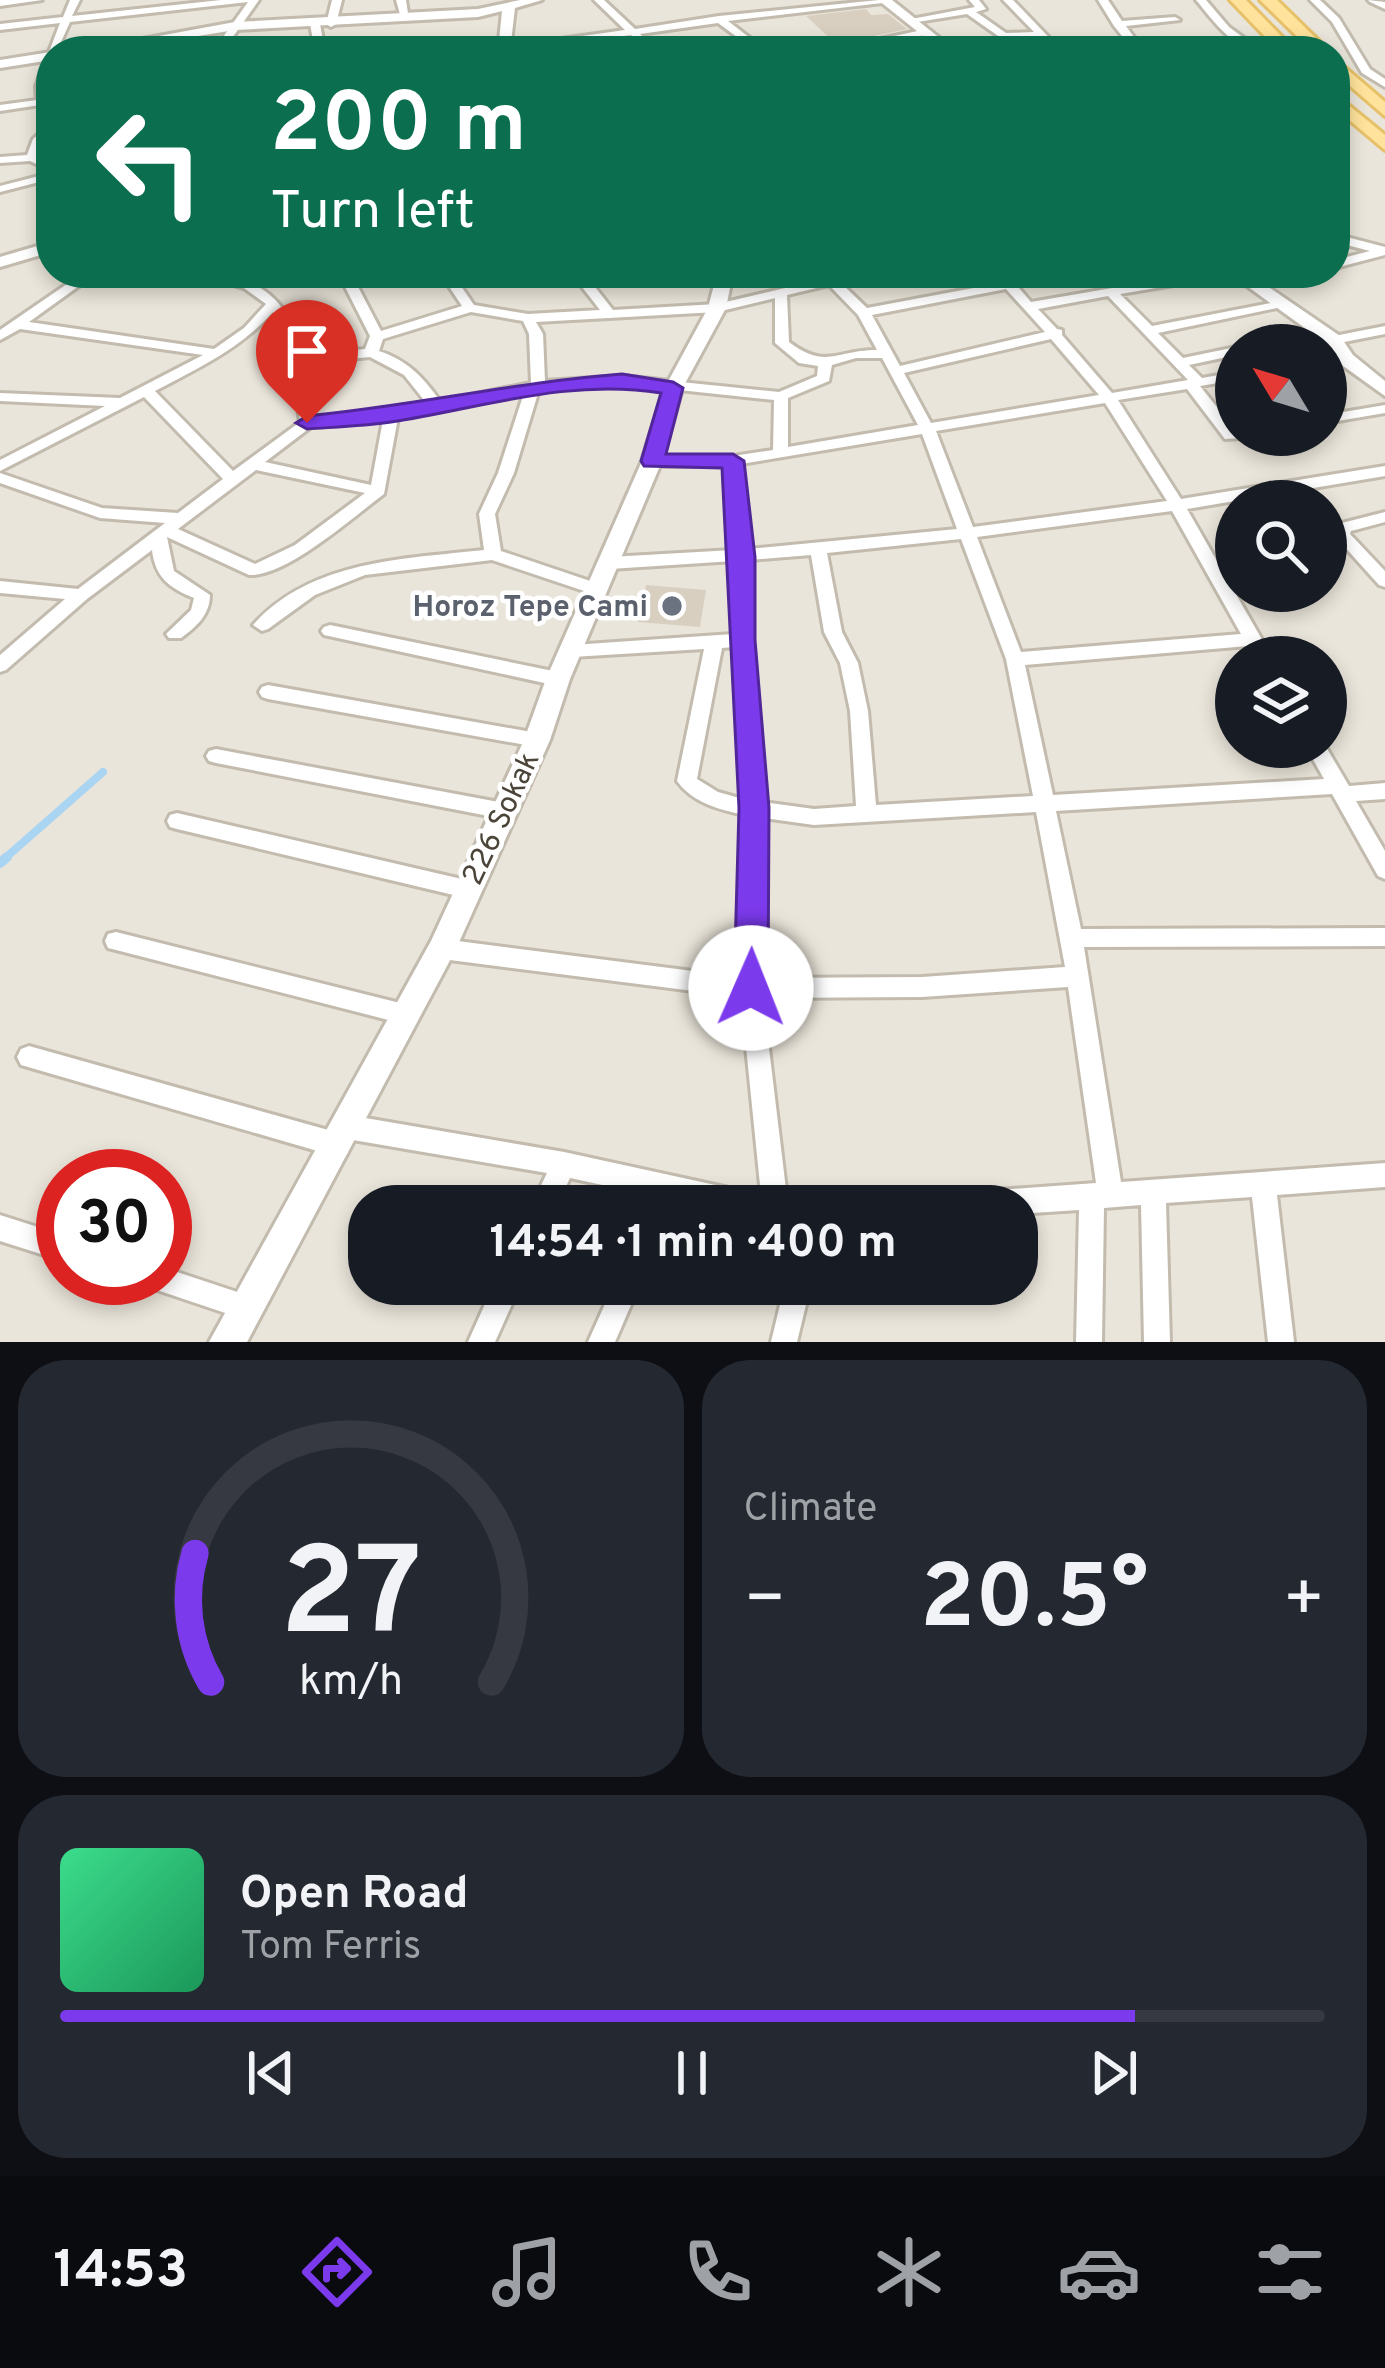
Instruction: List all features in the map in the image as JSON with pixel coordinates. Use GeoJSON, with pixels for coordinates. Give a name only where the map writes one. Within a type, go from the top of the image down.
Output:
{"type":"FeatureCollection","features":[{"type":"Feature","properties":{"kind":"main road"},"geometry":{"type":"LineString","coordinates":[[1238,0],[1273,36]]}},
{"type":"Feature","properties":{"kind":"main road"},"geometry":{"type":"LineString","coordinates":[[1268,0],[1305,36]]}},
{"type":"Feature","properties":{"kind":"main road"},"geometry":{"type":"LineString","coordinates":[[1350,78],[1385,111]]}},
{"type":"Feature","properties":{"kind":"main road"},"geometry":{"type":"LineString","coordinates":[[1350,113],[1385,145]]}},
{"type":"Feature","properties":{"kind":"street"},"geometry":{"type":"LineString","coordinates":[[0,3],[37,0]]}},
{"type":"Feature","properties":{"kind":"street"},"geometry":{"type":"LineString","coordinates":[[59,36],[75,0]]}},
{"type":"Feature","properties":{"kind":"street"},"geometry":{"type":"LineString","coordinates":[[0,28],[250,0]]}},
{"type":"Feature","properties":{"kind":"street"},"geometry":{"type":"LineString","coordinates":[[228,36],[250,0]]}},
{"type":"Feature","properties":{"kind":"street"},"geometry":{"type":"LineString","coordinates":[[331,24],[337,0]]}},
{"type":"Feature","properties":{"kind":"street"},"geometry":{"type":"LineString","coordinates":[[401,0],[406,18]]}},
{"type":"Feature","properties":{"kind":"street"},"geometry":{"type":"LineString","coordinates":[[170,36],[235,26],[406,18],[536,0]]}},
{"type":"Feature","properties":{"kind":"street"},"geometry":{"type":"LineString","coordinates":[[599,0],[636,36]]}},
{"type":"Feature","properties":{"kind":"street"},"geometry":{"type":"LineString","coordinates":[[911,20],[971,13],[981,9],[974,0]]}},
{"type":"Feature","properties":{"kind":"street"},"geometry":{"type":"LineString","coordinates":[[1008,0],[1041,35]]}},
{"type":"Feature","properties":{"kind":"street"},"geometry":{"type":"LineString","coordinates":[[1103,0],[1127,36]]}},
{"type":"Feature","properties":{"kind":"street"},"geometry":{"type":"LineString","coordinates":[[1201,0],[1236,36]]}},
{"type":"Feature","properties":{"kind":"street"},"geometry":{"type":"LineString","coordinates":[[1315,0],[1336,20],[1344,36]]}},
{"type":"Feature","properties":{"kind":"street"},"geometry":{"type":"LineString","coordinates":[[1373,0],[1385,6]]}},
{"type":"Feature","properties":{"kind":"street"},"geometry":{"type":"LineString","coordinates":[[606,36],[885,1],[932,36]]}},
{"type":"Feature","properties":{"kind":"street"},"geometry":{"type":"LineString","coordinates":[[506,36],[509,7]]}},
{"type":"Feature","properties":{"kind":"street"},"geometry":{"type":"LineString","coordinates":[[152,36],[156,10]]}},
{"type":"Feature","properties":{"kind":"street"},"geometry":{"type":"LineString","coordinates":[[971,13],[1004,36],[1041,35]]}},
{"type":"Feature","properties":{"kind":"street"},"geometry":{"type":"LineString","coordinates":[[737,17],[760,36]]}},
{"type":"Feature","properties":{"kind":"street"},"geometry":{"type":"LineString","coordinates":[[718,19],[741,36]]}},
{"type":"Feature","properties":{"kind":"street"},"geometry":{"type":"LineString","coordinates":[[1117,23],[1175,20]]}},
{"type":"Feature","properties":{"kind":"street"},"geometry":{"type":"LineString","coordinates":[[315,24],[317,36]]}},
{"type":"Feature","properties":{"kind":"street"},"geometry":{"type":"LineString","coordinates":[[906,36],[927,32]]}},
{"type":"Feature","properties":{"kind":"street"},"geometry":{"type":"LineString","coordinates":[[1350,48],[1385,84]]}},
{"type":"Feature","properties":{"kind":"street"},"geometry":{"type":"LineString","coordinates":[[0,64],[36,57]]}},
{"type":"Feature","properties":{"kind":"street"},"geometry":{"type":"LineString","coordinates":[[0,108],[36,106]]}},
{"type":"Feature","properties":{"kind":"street"},"geometry":{"type":"LineString","coordinates":[[32,158],[36,144]]}},
{"type":"Feature","properties":{"kind":"street"},"geometry":{"type":"LineString","coordinates":[[0,160],[36,161]]}},
{"type":"Feature","properties":{"kind":"street"},"geometry":{"type":"LineString","coordinates":[[0,189],[36,177]]}},
{"type":"Feature","properties":{"kind":"street"},"geometry":{"type":"LineString","coordinates":[[1350,242],[1385,251]]}},
{"type":"Feature","properties":{"kind":"street"},"geometry":{"type":"LineString","coordinates":[[0,262],[36,251]]}},
{"type":"Feature","properties":{"kind":"street"},"geometry":{"type":"LineString","coordinates":[[1350,260],[1385,251]]}},
{"type":"Feature","properties":{"kind":"street"},"geometry":{"type":"LineString","coordinates":[[0,336],[69,288]]}},
{"type":"Feature","properties":{"kind":"street"},"geometry":{"type":"LineString","coordinates":[[238,288],[266,299],[288,327],[302,359],[307,423]]}},
{"type":"Feature","properties":{"kind":"street"},"geometry":{"type":"LineString","coordinates":[[0,466],[249,332],[270,288]]}},
{"type":"Feature","properties":{"kind":"street"},"geometry":{"type":"LineString","coordinates":[[353,288],[377,336],[371,352]]}},
{"type":"Feature","properties":{"kind":"street"},"geometry":{"type":"LineString","coordinates":[[456,288],[470,308]]}},
{"type":"Feature","properties":{"kind":"street"},"geometry":{"type":"LineString","coordinates":[[589,288],[609,314]]}},
{"type":"Feature","properties":{"kind":"street","name":"226 Sokak"},"geometry":{"type":"LineString","coordinates":[[227,1342],[250,1308],[442,949],[537,740],[558,679],[652,461],[673,388],[717,308],[722,288]]}},
{"type":"Feature","properties":{"kind":"street"},"geometry":{"type":"LineString","coordinates":[[377,336],[470,308],[527,318],[717,308],[800,288]]}},
{"type":"Feature","properties":{"kind":"street"},"geometry":{"type":"LineString","coordinates":[[838,288],[864,313],[928,430],[1015,659],[1078,976],[1101,1195],[1089,1342]]}},
{"type":"Feature","properties":{"kind":"street"},"geometry":{"type":"LineString","coordinates":[[864,313],[967,288]]}},
{"type":"Feature","properties":{"kind":"street"},"geometry":{"type":"LineString","coordinates":[[1013,288],[1058,333],[1108,398],[1180,507],[1251,636]]}},
{"type":"Feature","properties":{"kind":"street"},"geometry":{"type":"LineString","coordinates":[[1030,306],[1134,288]]}},
{"type":"Feature","properties":{"kind":"street"},"geometry":{"type":"LineString","coordinates":[[1260,288],[1311,324]]}},
{"type":"Feature","properties":{"kind":"street"},"geometry":{"type":"LineString","coordinates":[[1111,292],[1179,363],[1215,413]]}},
{"type":"Feature","properties":{"kind":"street"},"geometry":{"type":"LineString","coordinates":[[781,296],[782,343],[804,360],[825,363],[855,354],[891,363],[1058,333]]}},
{"type":"Feature","properties":{"kind":"street"},"geometry":{"type":"LineString","coordinates":[[1149,332],[1282,303]]}},
{"type":"Feature","properties":{"kind":"street"},"geometry":{"type":"LineString","coordinates":[[0,313],[31,313]]}},
{"type":"Feature","properties":{"kind":"street"},"geometry":{"type":"LineString","coordinates":[[493,554],[487,514],[535,387],[536,334],[527,318]]}},
{"type":"Feature","properties":{"kind":"street"},"geometry":{"type":"LineString","coordinates":[[16,324],[217,353]]}},
{"type":"Feature","properties":{"kind":"street"},"geometry":{"type":"LineString","coordinates":[[1347,334],[1385,329]]}},
{"type":"Feature","properties":{"kind":"street"},"geometry":{"type":"LineString","coordinates":[[302,359],[371,352],[398,360],[416,376],[436,406]]}},
{"type":"Feature","properties":{"kind":"street"},"geometry":{"type":"LineString","coordinates":[[1179,363],[1215,355]]}},
{"type":"Feature","properties":{"kind":"street"},"geometry":{"type":"LineString","coordinates":[[0,665],[81,595],[307,423],[391,415],[535,387],[622,380],[781,396],[824,378],[825,363]]}},
{"type":"Feature","properties":{"kind":"street"},"geometry":{"type":"LineString","coordinates":[[1347,368],[1385,390]]}},
{"type":"Feature","properties":{"kind":"street"},"geometry":{"type":"LineString","coordinates":[[652,461],[733,461],[1215,380]]}},
{"type":"Feature","properties":{"kind":"street"},"geometry":{"type":"LineString","coordinates":[[145,389],[234,481]]}},
{"type":"Feature","properties":{"kind":"street"},"geometry":{"type":"LineString","coordinates":[[781,396],[781,453]]}},
{"type":"Feature","properties":{"kind":"street"},"geometry":{"type":"LineString","coordinates":[[0,397],[121,402]]}},
{"type":"Feature","properties":{"kind":"street"},"geometry":{"type":"LineString","coordinates":[[1347,415],[1385,409]]}},
{"type":"Feature","properties":{"kind":"street"},"geometry":{"type":"LineString","coordinates":[[163,534],[255,571],[301,549],[378,491],[391,415]]}},
{"type":"Feature","properties":{"kind":"street"},"geometry":{"type":"LineString","coordinates":[[733,461],[754,808],[751,988],[773,1185]]}},
{"type":"Feature","properties":{"kind":"street"},"geometry":{"type":"LineString","coordinates":[[256,465],[378,491]]}},
{"type":"Feature","properties":{"kind":"street"},"geometry":{"type":"LineString","coordinates":[[610,563],[742,557],[969,533],[1180,507],[1385,471]]}},
{"type":"Feature","properties":{"kind":"street"},"geometry":{"type":"LineString","coordinates":[[0,478],[100,513],[184,519]]}},
{"type":"Feature","properties":{"kind":"street"},"geometry":{"type":"LineString","coordinates":[[1385,517],[1344,528],[1342,536],[1385,581]]}},
{"type":"Feature","properties":{"kind":"street"},"geometry":{"type":"LineString","coordinates":[[163,534],[160,566],[169,582],[202,595],[203,603],[194,619],[175,634]]}},
{"type":"Feature","properties":{"kind":"street"},"geometry":{"type":"LineString","coordinates":[[818,549],[833,632],[849,663],[859,711],[867,814]]}},
{"type":"Feature","properties":{"kind":"street"},"geometry":{"type":"LineString","coordinates":[[262,625],[309,591],[362,570],[493,554],[599,590]]}},
{"type":"Feature","properties":{"kind":"street"},"geometry":{"type":"LineString","coordinates":[[0,587],[81,595]]}},
{"type":"Feature","properties":{"kind":"street"},"geometry":{"type":"LineString","coordinates":[[330,632],[558,679]]}},
{"type":"Feature","properties":{"kind":"street"},"geometry":{"type":"LineString","coordinates":[[572,651],[742,640]]}},
{"type":"Feature","properties":{"kind":"street"},"geometry":{"type":"LineString","coordinates":[[715,642],[687,782],[695,792],[754,808],[814,817],[1385,791]]}},
{"type":"Feature","properties":{"kind":"street"},"geometry":{"type":"LineString","coordinates":[[1015,659],[1215,650]]}},
{"type":"Feature","properties":{"kind":"street"},"geometry":{"type":"LineString","coordinates":[[268,692],[537,740]]}},
{"type":"Feature","properties":{"kind":"street"},"geometry":{"type":"LineString","coordinates":[[216,756],[504,811]]}},
{"type":"Feature","properties":{"kind":"street"},"geometry":{"type":"LineString","coordinates":[[1328,768],[1385,870]]}},
{"type":"Feature","properties":{"kind":"street"},"geometry":{"type":"LineString","coordinates":[[177,820],[466,889]]}},
{"type":"Feature","properties":{"kind":"street"},"geometry":{"type":"LineString","coordinates":[[1072,938],[1385,938]]}},
{"type":"Feature","properties":{"kind":"street"},"geometry":{"type":"LineString","coordinates":[[116,940],[404,1014]]}},
{"type":"Feature","properties":{"kind":"street"},"geometry":{"type":"LineString","coordinates":[[442,949],[751,988],[922,987],[1078,976]]}},
{"type":"Feature","properties":{"kind":"street"},"geometry":{"type":"LineString","coordinates":[[29,1058],[343,1136],[564,1164],[630,1185]]}},
{"type":"Feature","properties":{"kind":"street"},"geometry":{"type":"LineString","coordinates":[[554,1185],[564,1164]]}},
{"type":"Feature","properties":{"kind":"street"},"geometry":{"type":"LineString","coordinates":[[1038,1200],[1385,1175]]}},
{"type":"Feature","properties":{"kind":"street"},"geometry":{"type":"LineString","coordinates":[[1263,1186],[1281,1342]]}},
{"type":"Feature","properties":{"kind":"street"},"geometry":{"type":"LineString","coordinates":[[1153,1191],[1157,1342]]}},
{"type":"Feature","properties":{"kind":"street"},"geometry":{"type":"LineString","coordinates":[[0,1228],[36,1239]]}},
{"type":"Feature","properties":{"kind":"street"},"geometry":{"type":"LineString","coordinates":[[192,1289],[250,1308]]}},
{"type":"Feature","properties":{"kind":"street"},"geometry":{"type":"LineString","coordinates":[[482,1342],[499,1305]]}},
{"type":"Feature","properties":{"kind":"street"},"geometry":{"type":"LineString","coordinates":[[601,1342],[618,1305]]}},
{"type":"Feature","properties":{"kind":"street"},"geometry":{"type":"LineString","coordinates":[[784,1342],[793,1305]]}},
{"type":"Feature","properties":{"kind":"shaded area"},"geometry":{"type":"Polygon","coordinates":[[[0,0],[1385,0],[1385,1342],[0,1342],[0,0]]]}},
{"type":"Feature","properties":{"kind":"building"},"geometry":{"type":"Polygon","coordinates":[[[866,9],[871,15],[888,14],[907,29],[874,36],[827,36],[806,16],[866,9]]]}},
{"type":"Feature","properties":{"kind":"building","name":"Horoz Tepe Cami"},"geometry":{"type":"Polygon","coordinates":[[[646,585],[706,590],[700,627],[638,622],[646,585]]]}},
{"type":"Feature","properties":{"kind":"waterway"},"geometry":{"type":"LineString","coordinates":[[3,860],[103,772]]}},
{"type":"Feature","properties":{"kind":"waterway"},"geometry":{"type":"LineString","coordinates":[[0,863],[7,857]]}},
{"type":"Feature","properties":{"kind":"place","name":"Horoz Tepe Cami"},"geometry":{"type":"Point","coordinates":[672,606]}},
{"type":"Feature","properties":{"kind":"route"},"geometry":{"type":"LineString","coordinates":[[307,423],[391,415],[538,386],[622,380],[673,388],[652,461],[733,461],[754,808],[751,988]]}}]}
